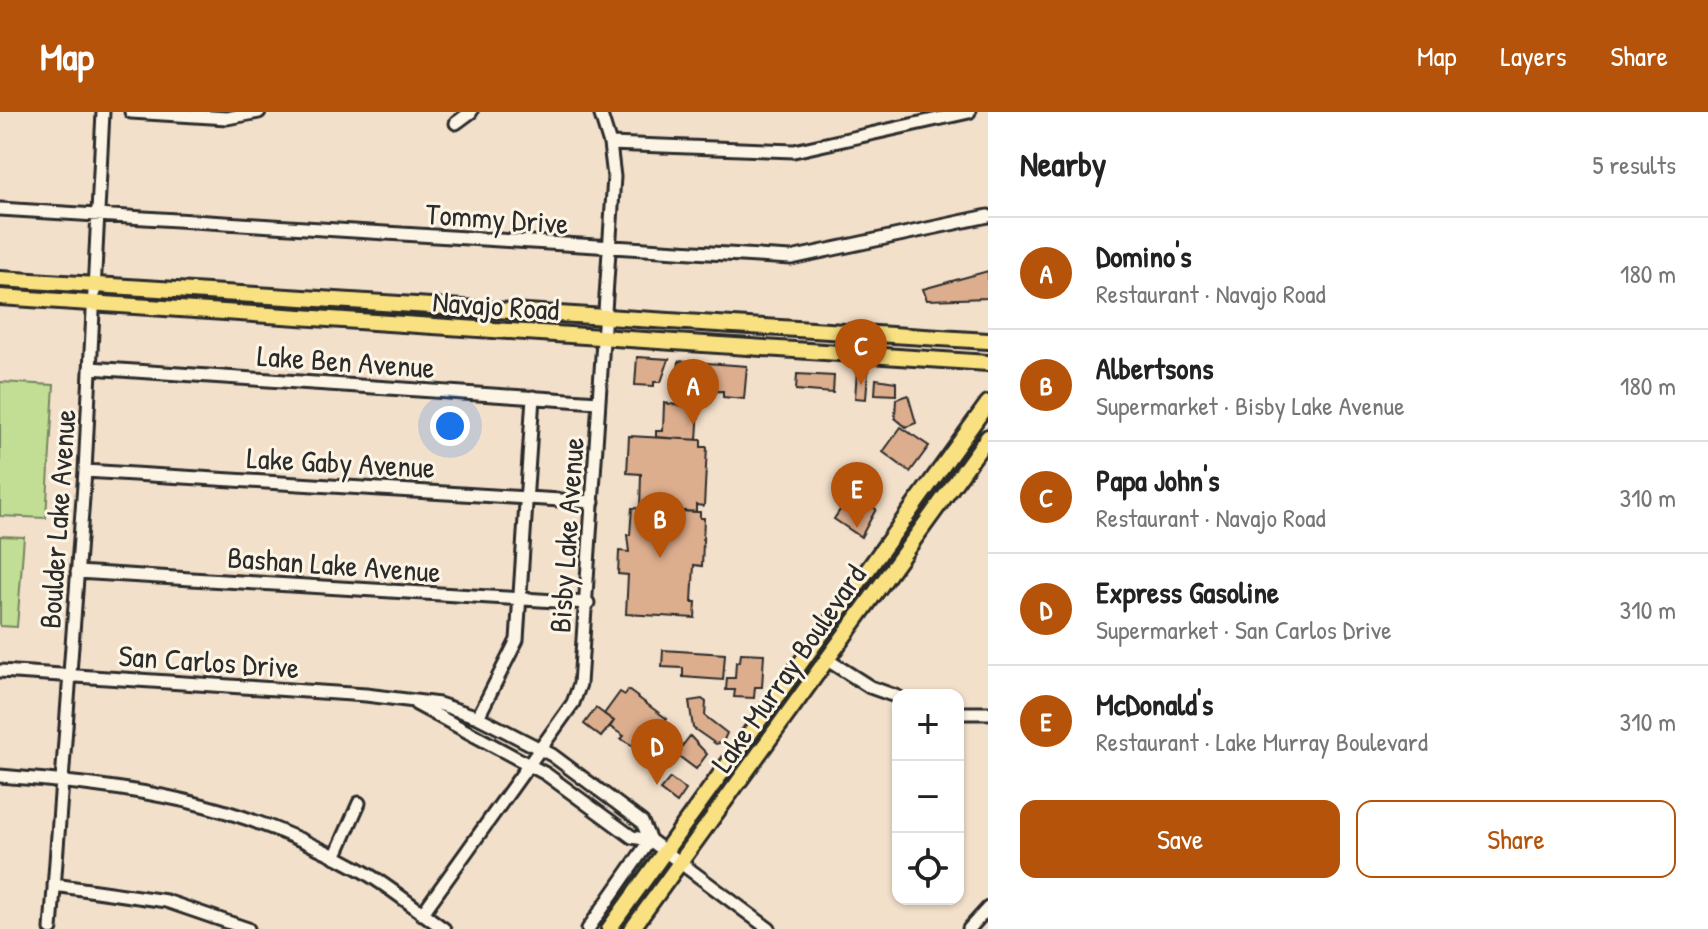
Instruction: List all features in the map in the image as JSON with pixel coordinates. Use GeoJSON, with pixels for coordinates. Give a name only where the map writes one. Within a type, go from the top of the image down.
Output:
{"type":"FeatureCollection","features":[{"type":"Feature","properties":{"kind":"main road","name":"Navajo Road"},"geometry":{"type":"LineString","coordinates":[[0,279],[988,341]]}},
{"type":"Feature","properties":{"kind":"main road","name":"Navajo Road"},"geometry":{"type":"LineString","coordinates":[[0,297],[988,363]]}},
{"type":"Feature","properties":{"kind":"main road"},"geometry":{"type":"LineString","coordinates":[[760,349],[766,336],[773,334],[813,336],[826,332]]}},
{"type":"Feature","properties":{"kind":"main road","name":"Lake Murray Boulevard"},"geometry":{"type":"LineString","coordinates":[[609,929],[988,403]]}},
{"type":"Feature","properties":{"kind":"main road","name":"Lake Murray Boulevard"},"geometry":{"type":"LineString","coordinates":[[632,929],[988,437]]}},
{"type":"Feature","properties":{"kind":"main road"},"geometry":{"type":"LineString","coordinates":[[824,629],[826,659]]}},
{"type":"Feature","properties":{"kind":"main road"},"geometry":{"type":"LineString","coordinates":[[807,687],[811,662],[809,653]]}},
{"type":"Feature","properties":{"kind":"street","name":"Boulder Lake Avenue"},"geometry":{"type":"LineString","coordinates":[[51,929],[85,471],[103,112]]}},
{"type":"Feature","properties":{"kind":"street"},"geometry":{"type":"LineString","coordinates":[[131,112],[227,118],[259,112]]}},
{"type":"Feature","properties":{"kind":"street"},"geometry":{"type":"LineString","coordinates":[[456,123],[471,112]]}},
{"type":"Feature","properties":{"kind":"street","name":"Bisby Lake Avenue"},"geometry":{"type":"LineString","coordinates":[[422,914],[573,703],[580,684],[588,603],[614,177],[610,144],[600,112]]}},
{"type":"Feature","properties":{"kind":"street"},"geometry":{"type":"LineString","coordinates":[[610,144],[794,151],[969,112]]}},
{"type":"Feature","properties":{"kind":"street","name":"Tommy Drive"},"geometry":{"type":"LineString","coordinates":[[0,209],[791,258],[988,216]]}},
{"type":"Feature","properties":{"kind":"street","name":"Lake Ben Avenue"},"geometry":{"type":"LineString","coordinates":[[90,368],[598,402]]}},
{"type":"Feature","properties":{"kind":"street"},"geometry":{"type":"LineString","coordinates":[[478,717],[516,647],[533,397]]}},
{"type":"Feature","properties":{"kind":"street","name":"Lake Gaby Avenue"},"geometry":{"type":"LineString","coordinates":[[85,471],[593,502]]}},
{"type":"Feature","properties":{"kind":"street","name":"Bashan Lake Avenue"},"geometry":{"type":"LineString","coordinates":[[77,572],[588,603]]}},
{"type":"Feature","properties":{"kind":"street"},"geometry":{"type":"LineString","coordinates":[[826,659],[870,687],[892,695]]}},
{"type":"Feature","properties":{"kind":"street","name":"San Carlos Drive"},"geometry":{"type":"LineString","coordinates":[[0,671],[366,695],[415,704],[439,704],[478,717],[541,749],[642,822],[650,840],[769,929]]}},
{"type":"Feature","properties":{"kind":"street","name":"San Carlos Drive"},"geometry":{"type":"LineString","coordinates":[[415,704],[530,765],[632,837],[650,840]]}},
{"type":"Feature","properties":{"kind":"street"},"geometry":{"type":"LineString","coordinates":[[964,713],[988,713]]}},
{"type":"Feature","properties":{"kind":"street"},"geometry":{"type":"LineString","coordinates":[[0,776],[146,790],[196,801],[271,826],[361,870],[444,929]]}},
{"type":"Feature","properties":{"kind":"street"},"geometry":{"type":"LineString","coordinates":[[335,857],[359,803]]}},
{"type":"Feature","properties":{"kind":"street"},"geometry":{"type":"LineString","coordinates":[[588,929],[650,840]]}},
{"type":"Feature","properties":{"kind":"street"},"geometry":{"type":"LineString","coordinates":[[54,885],[166,901],[248,929]]}},
{"type":"Feature","properties":{"kind":"street"},"geometry":{"type":"LineString","coordinates":[[969,929],[988,908]]}},
{"type":"Feature","properties":{"kind":"green space"},"geometry":{"type":"Polygon","coordinates":[[[0,382],[54,385],[46,518],[0,516],[0,382]]]}},
{"type":"Feature","properties":{"kind":"green space"},"geometry":{"type":"Polygon","coordinates":[[[0,536],[24,537],[17,627],[0,626],[0,536]]]}},
{"type":"Feature","properties":{"kind":"building"},"geometry":{"type":"Polygon","coordinates":[[[988,271],[988,298],[927,300],[923,289],[988,271]]]}},
{"type":"Feature","properties":{"kind":"building"},"geometry":{"type":"Polygon","coordinates":[[[637,357],[669,359],[661,382],[654,382],[654,386],[635,385],[637,357]]]}},
{"type":"Feature","properties":{"kind":"building"},"geometry":{"type":"Polygon","coordinates":[[[679,361],[747,366],[744,399],[723,397],[723,391],[676,392],[679,361]]]}},
{"type":"Feature","properties":{"kind":"building"},"geometry":{"type":"Polygon","coordinates":[[[857,370],[868,371],[866,399],[855,398],[857,370]]]}},
{"type":"Feature","properties":{"kind":"building"},"geometry":{"type":"Polygon","coordinates":[[[797,374],[834,376],[833,393],[796,390],[797,374]]]}},
{"type":"Feature","properties":{"kind":"building"},"geometry":{"type":"Polygon","coordinates":[[[876,379],[896,382],[896,395],[875,394],[876,379]]]}},
{"type":"Feature","properties":{"kind":"building"},"geometry":{"type":"Polygon","coordinates":[[[908,395],[916,423],[906,427],[895,418],[896,399],[908,395]]]}},
{"type":"Feature","properties":{"kind":"building"},"geometry":{"type":"Polygon","coordinates":[[[664,403],[699,408],[697,440],[656,437],[656,431],[663,431],[664,403]]]}},
{"type":"Feature","properties":{"kind":"building"},"geometry":{"type":"Polygon","coordinates":[[[901,427],[929,446],[910,472],[883,452],[901,427]]]}},
{"type":"Feature","properties":{"kind":"building"},"geometry":{"type":"Polygon","coordinates":[[[629,436],[701,440],[701,447],[707,447],[704,506],[696,505],[696,512],[640,509],[641,474],[627,473],[629,436]]]}},
{"type":"Feature","properties":{"kind":"building"},"geometry":{"type":"Polygon","coordinates":[[[856,502],[862,506],[865,502],[876,509],[861,537],[834,519],[844,504],[851,509],[856,502]]]}},
{"type":"Feature","properties":{"kind":"building"},"geometry":{"type":"Polygon","coordinates":[[[632,508],[700,512],[700,518],[704,518],[702,566],[694,565],[692,602],[696,602],[695,618],[626,614],[628,575],[618,574],[619,551],[629,552],[627,535],[630,535],[632,508]]]}},
{"type":"Feature","properties":{"kind":"building"},"geometry":{"type":"Polygon","coordinates":[[[663,650],[725,654],[723,680],[683,677],[683,668],[662,667],[663,650]]]}},
{"type":"Feature","properties":{"kind":"building"},"geometry":{"type":"Polygon","coordinates":[[[741,653],[764,654],[762,687],[755,687],[754,698],[734,697],[735,690],[726,690],[727,678],[735,678],[736,662],[740,662],[741,653]]]}},
{"type":"Feature","properties":{"kind":"building"},"geometry":{"type":"Polygon","coordinates":[[[628,690],[667,719],[644,752],[621,739],[624,736],[610,727],[614,721],[604,714],[620,692],[625,695],[628,690]]]}},
{"type":"Feature","properties":{"kind":"building"},"geometry":{"type":"Polygon","coordinates":[[[702,699],[706,702],[705,716],[727,733],[723,742],[716,744],[693,728],[689,701],[702,699]]]}},
{"type":"Feature","properties":{"kind":"building"},"geometry":{"type":"Polygon","coordinates":[[[596,708],[614,721],[601,737],[584,724],[596,708]]]}},
{"type":"Feature","properties":{"kind":"building"},"geometry":{"type":"Polygon","coordinates":[[[690,736],[707,754],[696,769],[676,754],[690,736]]]}},
{"type":"Feature","properties":{"kind":"building"},"geometry":{"type":"Polygon","coordinates":[[[670,778],[686,790],[677,803],[660,790],[670,778]]]}},
{"type":"Feature","properties":{"kind":"place","name":"Papa John's"},"geometry":{"type":"Point","coordinates":[861,385]}},
{"type":"Feature","properties":{"kind":"place","name":"Domino's"},"geometry":{"type":"Point","coordinates":[693,425]}},
{"type":"Feature","properties":{"kind":"place","name":"McDonald's"},"geometry":{"type":"Point","coordinates":[857,528]}},
{"type":"Feature","properties":{"kind":"place","name":"Albertsons"},"geometry":{"type":"Point","coordinates":[660,558]}},
{"type":"Feature","properties":{"kind":"place","name":"Express Gasoline"},"geometry":{"type":"Point","coordinates":[657,785]}}]}
